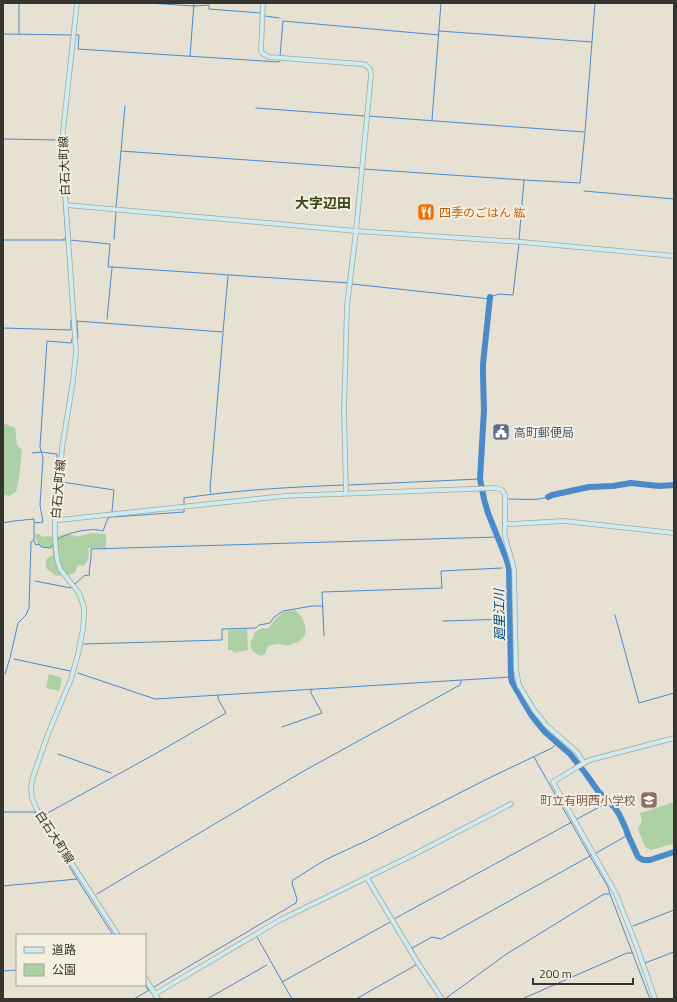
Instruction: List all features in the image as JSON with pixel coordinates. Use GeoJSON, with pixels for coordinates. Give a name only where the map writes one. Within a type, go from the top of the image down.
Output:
{"type":"FeatureCollection","features":[{"type":"Feature","properties":{"kind":"street","name":"白石大町線"},"geometry":{"type":"LineString","coordinates":[[77,3],[62,131],[62,150],[76,352],[62,448],[60,482],[55,519],[55,542],[60,569],[79,593],[84,607],[84,616],[80,642],[71,679],[48,734],[32,780],[31,789],[32,798],[40,815],[117,934]]}},
{"type":"Feature","properties":{"kind":"street"},"geometry":{"type":"LineString","coordinates":[[263,3],[262,53],[269,57],[361,64],[368,66],[370,69],[371,75],[356,231],[347,306],[344,410],[346,493]]}},
{"type":"Feature","properties":{"kind":"street"},"geometry":{"type":"LineString","coordinates":[[66,205],[356,231],[519,242],[674,256]]}},
{"type":"Feature","properties":{"kind":"street"},"geometry":{"type":"LineString","coordinates":[[55,519],[59,520],[284,496],[486,488],[500,489],[505,495],[505,534],[507,545],[513,560],[514,570],[516,670],[519,685],[534,710],[546,725],[577,752],[584,763]]}},
{"type":"Feature","properties":{"kind":"street"},"geometry":{"type":"LineString","coordinates":[[505,523],[511,524],[564,521],[674,533]]}},
{"type":"Feature","properties":{"kind":"street"},"geometry":{"type":"LineString","coordinates":[[655,999],[616,894],[553,782],[590,760],[674,738]]}},
{"type":"Feature","properties":{"kind":"street"},"geometry":{"type":"LineString","coordinates":[[154,993],[280,920],[368,878],[511,804]]}},
{"type":"Feature","properties":{"kind":"street"},"geometry":{"type":"LineString","coordinates":[[368,878],[418,964],[442,999]]}},
{"type":"Feature","properties":{"kind":"street"},"geometry":{"type":"LineString","coordinates":[[146,979],[158,999]]}},
{"type":"Feature","properties":{"kind":"green space"},"geometry":{"type":"Polygon","coordinates":[[[3,423],[15,428],[17,445],[22,450],[16,492],[9,496],[3,494],[3,423]]]}},
{"type":"Feature","properties":{"kind":"green space"},"geometry":{"type":"Polygon","coordinates":[[[91,533],[106,534],[106,548],[88,548],[88,560],[83,566],[78,565],[75,573],[56,576],[46,568],[46,559],[53,555],[52,548],[40,546],[35,536],[36,534],[43,537],[56,537],[67,534],[78,537],[91,533]]]}},
{"type":"Feature","properties":{"kind":"green space"},"geometry":{"type":"Polygon","coordinates":[[[296,610],[302,617],[305,625],[306,629],[304,637],[294,644],[278,644],[268,646],[265,654],[261,656],[256,654],[251,647],[251,641],[255,632],[262,628],[265,629],[270,627],[276,618],[284,612],[296,610]]]}},
{"type":"Feature","properties":{"kind":"green space"},"geometry":{"type":"Polygon","coordinates":[[[247,629],[248,650],[234,653],[232,650],[228,650],[228,630],[247,629]]]}},
{"type":"Feature","properties":{"kind":"green space"},"geometry":{"type":"Polygon","coordinates":[[[49,674],[62,678],[59,691],[46,688],[49,674]]]}},
{"type":"Feature","properties":{"kind":"green space"},"geometry":{"type":"Polygon","coordinates":[[[674,802],[674,843],[651,850],[645,847],[638,829],[642,821],[640,813],[674,802]]]}},
{"type":"Feature","properties":{"kind":"waterway"},"geometry":{"type":"LineString","coordinates":[[19,3],[19,34]]}},
{"type":"Feature","properties":{"kind":"waterway"},"geometry":{"type":"LineString","coordinates":[[148,3],[194,6],[209,5],[209,9],[261,13]]}},
{"type":"Feature","properties":{"kind":"waterway"},"geometry":{"type":"LineString","coordinates":[[190,56],[194,3]]}},
{"type":"Feature","properties":{"kind":"waterway"},"geometry":{"type":"LineString","coordinates":[[432,120],[441,3]]}},
{"type":"Feature","properties":{"kind":"waterway"},"geometry":{"type":"LineString","coordinates":[[519,240],[524,180],[580,183],[595,3]]}},
{"type":"Feature","properties":{"kind":"waterway"},"geometry":{"type":"LineString","coordinates":[[263,15],[279,18]]}},
{"type":"Feature","properties":{"kind":"waterway"},"geometry":{"type":"LineString","coordinates":[[280,57],[283,21],[439,35]]}},
{"type":"Feature","properties":{"kind":"waterway"},"geometry":{"type":"LineString","coordinates":[[439,31],[592,42]]}},
{"type":"Feature","properties":{"kind":"waterway"},"geometry":{"type":"LineString","coordinates":[[3,34],[72,35]]}},
{"type":"Feature","properties":{"kind":"waterway"},"geometry":{"type":"LineString","coordinates":[[76,35],[79,35],[78,49],[279,62],[280,60]]}},
{"type":"Feature","properties":{"kind":"waterway"},"geometry":{"type":"LineString","coordinates":[[121,151],[125,106]]}},
{"type":"Feature","properties":{"kind":"waterway"},"geometry":{"type":"LineString","coordinates":[[256,108],[365,116]]}},
{"type":"Feature","properties":{"kind":"waterway"},"geometry":{"type":"LineString","coordinates":[[368,116],[584,132]]}},
{"type":"Feature","properties":{"kind":"waterway"},"geometry":{"type":"LineString","coordinates":[[3,139],[60,140],[60,144]]}},
{"type":"Feature","properties":{"kind":"waterway"},"geometry":{"type":"LineString","coordinates":[[116,208],[121,151],[360,168]]}},
{"type":"Feature","properties":{"kind":"waterway"},"geometry":{"type":"LineString","coordinates":[[363,169],[524,180]]}},
{"type":"Feature","properties":{"kind":"waterway"},"geometry":{"type":"LineString","coordinates":[[62,184],[63,188]]}},
{"type":"Feature","properties":{"kind":"waterway"},"geometry":{"type":"LineString","coordinates":[[584,191],[674,199]]}},
{"type":"Feature","properties":{"kind":"waterway"},"geometry":{"type":"LineString","coordinates":[[63,194],[66,237],[63,240]]}},
{"type":"Feature","properties":{"kind":"waterway"},"geometry":{"type":"LineString","coordinates":[[114,239],[116,211]]}},
{"type":"Feature","properties":{"kind":"waterway"},"geometry":{"type":"LineString","coordinates":[[3,240],[66,240]]}},
{"type":"Feature","properties":{"kind":"waterway"},"geometry":{"type":"LineString","coordinates":[[70,240],[110,244],[108,267],[349,283]]}},
{"type":"Feature","properties":{"kind":"waterway"},"geometry":{"type":"LineString","coordinates":[[490,297],[499,294],[513,295],[519,244]]}},
{"type":"Feature","properties":{"kind":"waterway"},"geometry":{"type":"LineString","coordinates":[[107,319],[112,268]]}},
{"type":"Feature","properties":{"kind":"waterway"},"geometry":{"type":"LineString","coordinates":[[76,321],[223,332],[228,276]]}},
{"type":"Feature","properties":{"kind":"waterway"},"geometry":{"type":"LineString","coordinates":[[352,284],[490,299]]}},
{"type":"Feature","properties":{"kind":"waterway","name":"廻里江川"},"geometry":{"type":"LineString","coordinates":[[490,297],[483,364],[484,410],[480,479],[488,513],[509,568],[512,682],[532,716],[545,732],[570,754],[598,791],[615,808],[638,857],[643,860],[650,860],[674,852]]}},
{"type":"Feature","properties":{"kind":"waterway"},"geometry":{"type":"LineString","coordinates":[[3,328],[71,330],[71,320],[73,320]]}},
{"type":"Feature","properties":{"kind":"waterway"},"geometry":{"type":"LineString","coordinates":[[76,338],[78,338],[77,322]]}},
{"type":"Feature","properties":{"kind":"waterway"},"geometry":{"type":"LineString","coordinates":[[211,493],[210,489],[223,333]]}},
{"type":"Feature","properties":{"kind":"waterway"},"geometry":{"type":"LineString","coordinates":[[3,523],[34,519],[34,523],[43,522],[40,505],[43,458],[40,447],[47,341],[71,343],[72,339]]}},
{"type":"Feature","properties":{"kind":"waterway"},"geometry":{"type":"LineString","coordinates":[[32,453],[41,452],[57,454],[57,481],[59,482]]}},
{"type":"Feature","properties":{"kind":"waterway"},"geometry":{"type":"LineString","coordinates":[[348,485],[480,479]]}},
{"type":"Feature","properties":{"kind":"waterway"},"geometry":{"type":"LineString","coordinates":[[62,482],[114,490],[112,512]]}},
{"type":"Feature","properties":{"kind":"waterway"},"geometry":{"type":"LineString","coordinates":[[548,497],[589,487],[613,486],[631,483],[659,486],[674,485]]}},
{"type":"Feature","properties":{"kind":"waterway"},"geometry":{"type":"LineString","coordinates":[[184,505],[184,498],[204,495],[264,489],[345,485]]}},
{"type":"Feature","properties":{"kind":"waterway"},"geometry":{"type":"LineString","coordinates":[[509,499],[534,499],[548,497]]}},
{"type":"Feature","properties":{"kind":"waterway"},"geometry":{"type":"LineString","coordinates":[[113,515],[113,517],[184,512],[184,509]]}},
{"type":"Feature","properties":{"kind":"waterway"},"geometry":{"type":"LineString","coordinates":[[57,540],[68,534],[82,531],[103,531],[108,518],[112,517]]}},
{"type":"Feature","properties":{"kind":"waterway"},"geometry":{"type":"LineString","coordinates":[[5,674],[18,623],[26,615],[29,608],[31,542],[34,540],[34,524]]}},
{"type":"Feature","properties":{"kind":"waterway"},"geometry":{"type":"LineString","coordinates":[[75,584],[85,575],[89,576],[91,549],[498,537]]}},
{"type":"Feature","properties":{"kind":"waterway"},"geometry":{"type":"LineString","coordinates":[[34,541],[36,545],[39,544],[41,547],[50,548],[52,545]]}},
{"type":"Feature","properties":{"kind":"waterway"},"geometry":{"type":"LineString","coordinates":[[324,636],[322,592],[442,588],[441,571],[502,568]]}},
{"type":"Feature","properties":{"kind":"waterway"},"geometry":{"type":"LineString","coordinates":[[35,581],[71,588]]}},
{"type":"Feature","properties":{"kind":"waterway"},"geometry":{"type":"LineString","coordinates":[[84,644],[222,640],[222,629],[256,628],[259,625],[270,623],[274,617],[283,611],[312,606],[323,606]]}},
{"type":"Feature","properties":{"kind":"waterway"},"geometry":{"type":"LineString","coordinates":[[615,615],[639,703],[674,693]]}},
{"type":"Feature","properties":{"kind":"waterway"},"geometry":{"type":"LineString","coordinates":[[443,621],[510,619]]}},
{"type":"Feature","properties":{"kind":"waterway"},"geometry":{"type":"LineString","coordinates":[[14,659],[70,671]]}},
{"type":"Feature","properties":{"kind":"waterway"},"geometry":{"type":"LineString","coordinates":[[78,673],[155,699],[511,677]]}},
{"type":"Feature","properties":{"kind":"waterway"},"geometry":{"type":"LineString","coordinates":[[97,894],[302,772],[460,685],[461,681]]}},
{"type":"Feature","properties":{"kind":"waterway"},"geometry":{"type":"LineString","coordinates":[[282,727],[322,713],[311,693],[311,689]]}},
{"type":"Feature","properties":{"kind":"waterway"},"geometry":{"type":"LineString","coordinates":[[44,815],[226,713],[218,699],[218,695]]}},
{"type":"Feature","properties":{"kind":"waterway"},"geometry":{"type":"LineString","coordinates":[[154,987],[296,903],[297,899],[292,883],[293,880],[325,860],[552,748],[557,743]]}},
{"type":"Feature","properties":{"kind":"waterway"},"geometry":{"type":"LineString","coordinates":[[58,754],[111,773]]}},
{"type":"Feature","properties":{"kind":"waterway"},"geometry":{"type":"LineString","coordinates":[[534,757],[590,856],[593,855]]}},
{"type":"Feature","properties":{"kind":"waterway"},"geometry":{"type":"LineString","coordinates":[[575,820],[609,802]]}},
{"type":"Feature","properties":{"kind":"waterway"},"geometry":{"type":"LineString","coordinates":[[3,812],[35,812],[50,836]]}},
{"type":"Feature","properties":{"kind":"waterway"},"geometry":{"type":"LineString","coordinates":[[394,919],[572,822]]}},
{"type":"Feature","properties":{"kind":"waterway"},"geometry":{"type":"LineString","coordinates":[[596,853],[628,835]]}},
{"type":"Feature","properties":{"kind":"waterway"},"geometry":{"type":"LineString","coordinates":[[53,840],[77,879]]}},
{"type":"Feature","properties":{"kind":"waterway"},"geometry":{"type":"LineString","coordinates":[[419,963],[412,948],[432,937],[441,939],[590,856],[608,887],[650,999]]}},
{"type":"Feature","properties":{"kind":"waterway"},"geometry":{"type":"LineString","coordinates":[[3,886],[77,879],[112,934]]}},
{"type":"Feature","properties":{"kind":"waterway"},"geometry":{"type":"LineString","coordinates":[[445,999],[505,955],[604,894],[609,894]]}},
{"type":"Feature","properties":{"kind":"waterway"},"geometry":{"type":"LineString","coordinates":[[633,926],[674,910]]}},
{"type":"Feature","properties":{"kind":"waterway"},"geometry":{"type":"LineString","coordinates":[[282,982],[392,921]]}},
{"type":"Feature","properties":{"kind":"waterway"},"geometry":{"type":"LineString","coordinates":[[257,937],[292,999]]}},
{"type":"Feature","properties":{"kind":"waterway"},"geometry":{"type":"LineString","coordinates":[[645,963],[674,952]]}},
{"type":"Feature","properties":{"kind":"waterway"},"geometry":{"type":"LineString","coordinates":[[522,999],[627,953],[632,953]]}},
{"type":"Feature","properties":{"kind":"waterway"},"geometry":{"type":"LineString","coordinates":[[207,999],[267,965]]}},
{"type":"Feature","properties":{"kind":"waterway"},"geometry":{"type":"LineString","coordinates":[[356,999],[416,965]]}},
{"type":"Feature","properties":{"kind":"waterway"},"geometry":{"type":"LineString","coordinates":[[3,971],[16,970]]}},
{"type":"Feature","properties":{"kind":"waterway"},"geometry":{"type":"LineString","coordinates":[[146,986],[148,990]]}},
{"type":"Feature","properties":{"kind":"waterway"},"geometry":{"type":"LineString","coordinates":[[134,999],[151,989]]}},
{"type":"Feature","properties":{"kind":"place","name":"四季のごはん 紘"},"geometry":{"type":"Point","coordinates":[426,212]}},
{"type":"Feature","properties":{"kind":"place","name":"高町郵便局"},"geometry":{"type":"Point","coordinates":[501,432]}},
{"type":"Feature","properties":{"kind":"place","name":"町立有明西小学校"},"geometry":{"type":"Point","coordinates":[649,800]}},
{"type":"Feature","properties":{"kind":"district","name":"大字辺田"},"geometry":{"type":"Point","coordinates":[323,202]}}]}
